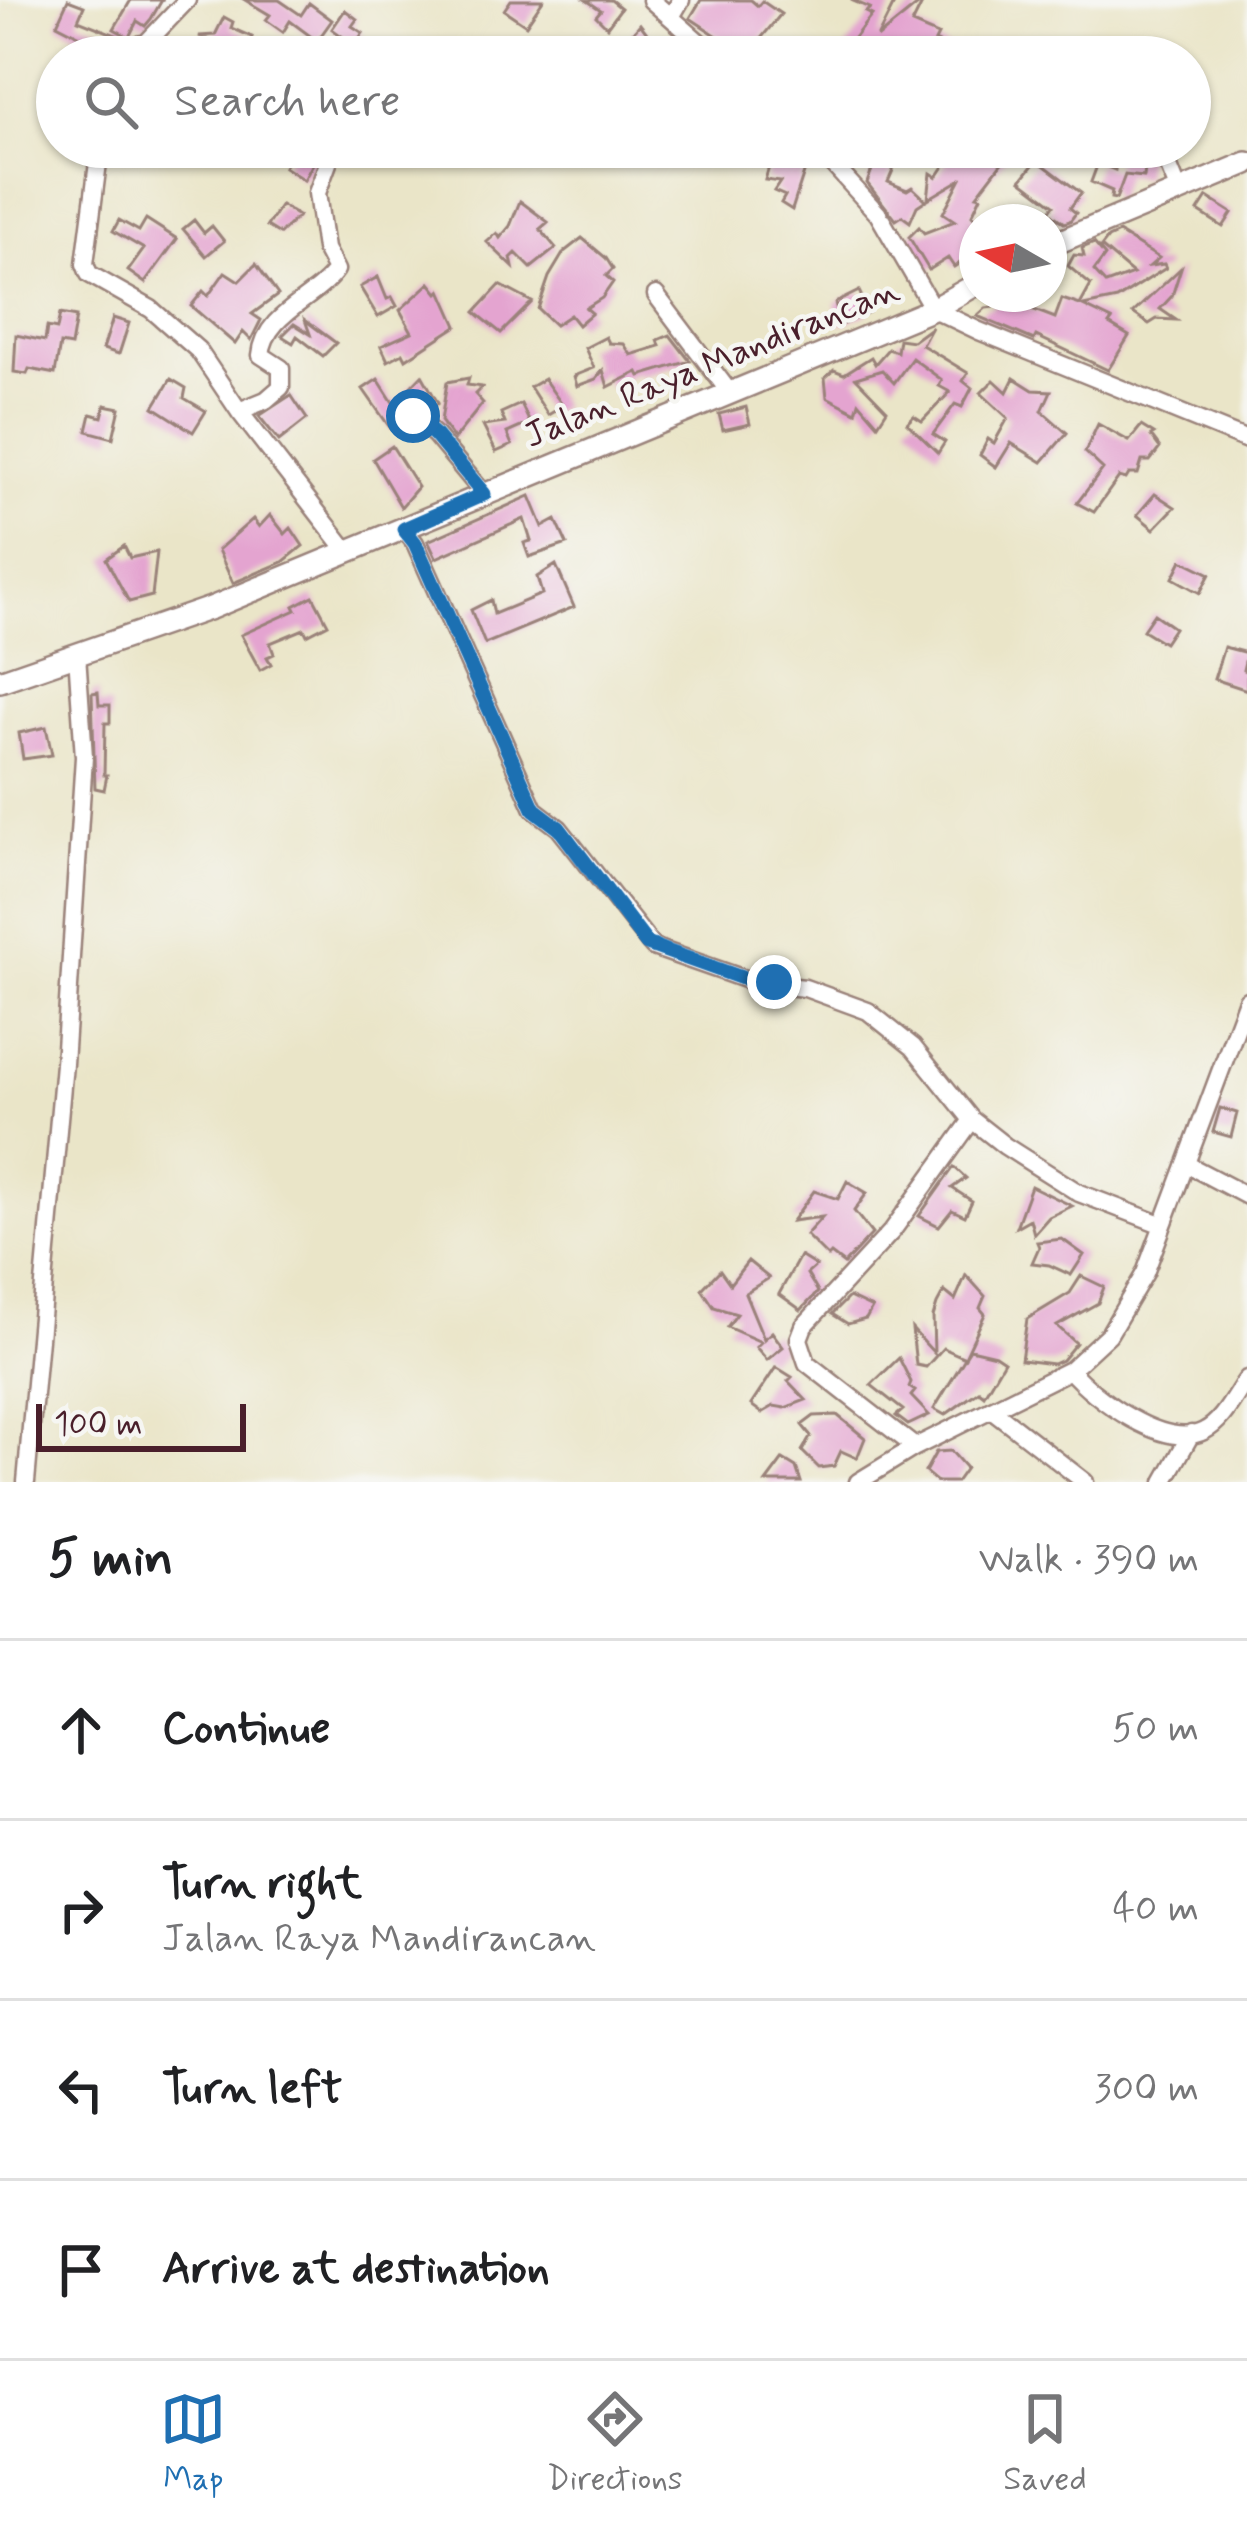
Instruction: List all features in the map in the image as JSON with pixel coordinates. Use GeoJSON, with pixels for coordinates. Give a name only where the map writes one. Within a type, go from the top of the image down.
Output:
{"type":"FeatureCollection","features":[{"type":"Feature","properties":{"kind":"street"},"geometry":{"type":"LineString","coordinates":[[152,36],[187,0]]}},
{"type":"Feature","properties":{"kind":"street"},"geometry":{"type":"LineString","coordinates":[[650,0],[692,36]]}},
{"type":"Feature","properties":{"kind":"street"},"geometry":{"type":"LineString","coordinates":[[670,17],[681,0]]}},
{"type":"Feature","properties":{"kind":"street"},"geometry":{"type":"LineString","coordinates":[[1067,238],[1247,163]]}},
{"type":"Feature","properties":{"kind":"street"},"geometry":{"type":"LineString","coordinates":[[97,168],[85,264],[89,274],[151,308],[198,350],[348,552]]}},
{"type":"Feature","properties":{"kind":"street"},"geometry":{"type":"LineString","coordinates":[[239,411],[266,400],[281,387],[281,368],[261,355],[276,320],[322,287],[336,270],[325,249],[317,193],[326,168]]}},
{"type":"Feature","properties":{"kind":"street"},"geometry":{"type":"LineString","coordinates":[[837,168],[878,214],[933,309],[1247,440]]}},
{"type":"Feature","properties":{"kind":"street"},"geometry":{"type":"LineString","coordinates":[[1170,168],[1178,188]]}},
{"type":"Feature","properties":{"kind":"street","name":"Jalan Raya Mandirancan"},"geometry":{"type":"LineString","coordinates":[[0,680],[212,608],[959,294]]}},
{"type":"Feature","properties":{"kind":"street"},"geometry":{"type":"LineString","coordinates":[[656,296],[730,393]]}},
{"type":"Feature","properties":{"kind":"street"},"geometry":{"type":"LineString","coordinates":[[413,416],[484,494]]}},
{"type":"Feature","properties":{"kind":"street"},"geometry":{"type":"LineString","coordinates":[[404,529],[415,543],[534,809],[559,828],[647,944],[756,983],[805,988],[868,1011],[913,1047],[972,1120],[1079,1193],[1163,1225]]}},
{"type":"Feature","properties":{"kind":"street"},"geometry":{"type":"LineString","coordinates":[[26,1482],[62,1086],[84,757],[77,654]]}},
{"type":"Feature","properties":{"kind":"street"},"geometry":{"type":"LineString","coordinates":[[858,1482],[1070,1370],[1109,1334],[1145,1273],[1242,1035],[1247,1000]]}},
{"type":"Feature","properties":{"kind":"street"},"geometry":{"type":"LineString","coordinates":[[915,1448],[807,1363],[799,1339],[804,1326],[892,1231],[972,1120]]}},
{"type":"Feature","properties":{"kind":"street"},"geometry":{"type":"LineString","coordinates":[[1186,1164],[1247,1196]]}},
{"type":"Feature","properties":{"kind":"street"},"geometry":{"type":"LineString","coordinates":[[1070,1370],[1091,1394],[1116,1411],[1153,1427],[1191,1434],[1209,1429],[1247,1379]]}},
{"type":"Feature","properties":{"kind":"street"},"geometry":{"type":"LineString","coordinates":[[992,1409],[1085,1482]]}},
{"type":"Feature","properties":{"kind":"street"},"geometry":{"type":"LineString","coordinates":[[1164,1482],[1191,1434]]}},
{"type":"Feature","properties":{"kind":"building"},"geometry":{"type":"Polygon","coordinates":[[[68,0],[84,6],[78,20],[118,36],[80,36],[57,24],[68,0]]]}},
{"type":"Feature","properties":{"kind":"building"},"geometry":{"type":"Polygon","coordinates":[[[131,0],[162,0],[145,26],[137,21],[130,36],[114,29],[131,0]]]}},
{"type":"Feature","properties":{"kind":"building"},"geometry":{"type":"Polygon","coordinates":[[[245,0],[279,0],[301,15],[309,3],[332,20],[321,36],[310,36],[290,21],[283,32],[266,20],[270,15],[245,0]]]}},
{"type":"Feature","properties":{"kind":"building"},"geometry":{"type":"Polygon","coordinates":[[[511,0],[543,0],[526,25],[504,10],[511,0]]]}},
{"type":"Feature","properties":{"kind":"building"},"geometry":{"type":"Polygon","coordinates":[[[586,0],[611,0],[621,8],[607,27],[596,16],[601,10],[586,0]]]}},
{"type":"Feature","properties":{"kind":"building"},"geometry":{"type":"Polygon","coordinates":[[[701,0],[751,0],[758,6],[762,1],[781,14],[763,36],[717,36],[690,18],[701,0]]]}},
{"type":"Feature","properties":{"kind":"building"},"geometry":{"type":"Polygon","coordinates":[[[851,0],[896,0],[878,36],[855,36],[872,15],[866,12],[870,8],[851,0]]]}},
{"type":"Feature","properties":{"kind":"building"},"geometry":{"type":"Polygon","coordinates":[[[924,0],[912,24],[938,35],[879,36],[924,0]]]}},
{"type":"Feature","properties":{"kind":"building"},"geometry":{"type":"Polygon","coordinates":[[[345,10],[357,19],[352,26],[363,33],[342,36],[332,29],[345,10]]]}},
{"type":"Feature","properties":{"kind":"building"},"geometry":{"type":"Polygon","coordinates":[[[224,17],[233,22],[231,28],[250,36],[199,36],[215,35],[224,17]]]}},
{"type":"Feature","properties":{"kind":"building"},"geometry":{"type":"Polygon","coordinates":[[[640,24],[649,36],[630,36],[640,24]]]}},
{"type":"Feature","properties":{"kind":"building"},"geometry":{"type":"Polygon","coordinates":[[[286,168],[311,168],[304,180],[286,168]]]}},
{"type":"Feature","properties":{"kind":"building"},"geometry":{"type":"Polygon","coordinates":[[[769,168],[805,168],[792,210],[781,203],[785,196],[774,191],[780,182],[765,180],[769,168]]]}},
{"type":"Feature","properties":{"kind":"building"},"geometry":{"type":"Polygon","coordinates":[[[873,168],[894,168],[888,182],[907,190],[912,187],[926,200],[917,206],[910,222],[902,216],[896,220],[867,183],[873,168]]]}},
{"type":"Feature","properties":{"kind":"building"},"geometry":{"type":"Polygon","coordinates":[[[943,168],[998,168],[977,195],[981,196],[977,204],[959,204],[959,264],[954,267],[948,258],[929,270],[909,237],[919,227],[924,233],[955,221],[943,213],[960,180],[928,199],[931,173],[937,177],[943,168]]]}},
{"type":"Feature","properties":{"kind":"building"},"geometry":{"type":"Polygon","coordinates":[[[1031,168],[1048,168],[1081,193],[1070,208],[1076,213],[1070,221],[1067,204],[1053,204],[1021,180],[1031,168]]]}},
{"type":"Feature","properties":{"kind":"building"},"geometry":{"type":"Polygon","coordinates":[[[1096,168],[1145,168],[1144,177],[1125,175],[1116,199],[1111,198],[1112,191],[1091,182],[1096,168]]]}},
{"type":"Feature","properties":{"kind":"building"},"geometry":{"type":"Polygon","coordinates":[[[1207,197],[1232,213],[1223,227],[1198,211],[1207,197]]]}},
{"type":"Feature","properties":{"kind":"building"},"geometry":{"type":"Polygon","coordinates":[[[520,201],[548,222],[540,229],[556,248],[531,268],[516,253],[511,258],[513,267],[487,242],[497,233],[500,238],[510,226],[520,201]]]}},
{"type":"Feature","properties":{"kind":"building"},"geometry":{"type":"Polygon","coordinates":[[[281,205],[298,216],[280,234],[267,226],[281,205]]]}},
{"type":"Feature","properties":{"kind":"building"},"geometry":{"type":"Polygon","coordinates":[[[146,219],[177,239],[145,283],[128,271],[144,249],[113,231],[119,220],[139,231],[146,219]]]}},
{"type":"Feature","properties":{"kind":"building"},"geometry":{"type":"Polygon","coordinates":[[[194,220],[204,233],[212,226],[224,241],[206,256],[183,229],[194,220]]]}},
{"type":"Feature","properties":{"kind":"building"},"geometry":{"type":"Polygon","coordinates":[[[1119,233],[1159,258],[1150,266],[1164,264],[1166,268],[1117,299],[1083,306],[1112,320],[1109,324],[1129,336],[1108,370],[1036,336],[1034,340],[977,316],[982,312],[1039,312],[1055,318],[1057,312],[1067,312],[1067,301],[1080,305],[1091,285],[1068,266],[1074,255],[1084,256],[1082,248],[1094,243],[1105,256],[1094,271],[1106,284],[1133,274],[1101,247],[1119,233]]]}},
{"type":"Feature","properties":{"kind":"building"},"geometry":{"type":"Polygon","coordinates":[[[582,238],[606,258],[613,269],[606,276],[613,282],[602,298],[586,308],[592,313],[578,325],[570,315],[555,325],[538,309],[564,252],[582,238]]]}},
{"type":"Feature","properties":{"kind":"building"},"geometry":{"type":"Polygon","coordinates":[[[256,264],[278,295],[252,314],[261,320],[251,340],[243,332],[235,344],[191,306],[203,291],[208,296],[225,272],[239,281],[256,264]]]}},
{"type":"Feature","properties":{"kind":"building"},"geometry":{"type":"Polygon","coordinates":[[[1181,268],[1172,296],[1160,309],[1176,320],[1157,319],[1149,324],[1133,313],[1181,268]]]}},
{"type":"Feature","properties":{"kind":"building"},"geometry":{"type":"Polygon","coordinates":[[[378,277],[387,299],[392,297],[397,306],[378,317],[360,287],[378,277]]]}},
{"type":"Feature","properties":{"kind":"building"},"geometry":{"type":"Polygon","coordinates":[[[430,283],[438,293],[441,290],[457,326],[406,359],[403,353],[388,361],[381,346],[412,332],[400,310],[430,283]]]}},
{"type":"Feature","properties":{"kind":"building"},"geometry":{"type":"Polygon","coordinates":[[[500,285],[532,302],[501,333],[475,312],[500,285]]]}},
{"type":"Feature","properties":{"kind":"building"},"geometry":{"type":"Polygon","coordinates":[[[859,291],[869,312],[841,325],[835,303],[859,291]]]}},
{"type":"Feature","properties":{"kind":"building"},"geometry":{"type":"Polygon","coordinates":[[[60,314],[76,317],[71,346],[60,344],[55,374],[29,369],[27,374],[14,372],[16,335],[45,341],[47,327],[57,329],[60,314]]]}},
{"type":"Feature","properties":{"kind":"building"},"geometry":{"type":"Polygon","coordinates":[[[113,318],[129,323],[119,354],[103,349],[113,318]]]}},
{"type":"Feature","properties":{"kind":"building"},"geometry":{"type":"Polygon","coordinates":[[[305,320],[336,343],[323,356],[297,336],[293,343],[282,336],[294,324],[310,334],[305,320]]]}},
{"type":"Feature","properties":{"kind":"building"},"geometry":{"type":"Polygon","coordinates":[[[932,327],[922,345],[968,373],[963,381],[972,388],[962,407],[955,404],[933,434],[945,442],[938,453],[907,423],[914,416],[922,421],[950,392],[939,386],[942,380],[912,358],[894,383],[882,370],[856,378],[887,410],[878,424],[859,402],[856,412],[827,397],[825,378],[834,370],[844,374],[871,357],[875,364],[888,349],[897,352],[899,339],[913,341],[932,327]]]}},
{"type":"Feature","properties":{"kind":"building"},"geometry":{"type":"Polygon","coordinates":[[[670,335],[690,361],[640,376],[638,372],[608,387],[603,370],[596,379],[577,386],[574,376],[594,368],[585,348],[606,337],[609,343],[624,344],[631,355],[660,346],[658,340],[670,335]]]}},
{"type":"Feature","properties":{"kind":"building"},"geometry":{"type":"Polygon","coordinates":[[[422,375],[438,403],[427,411],[408,404],[401,421],[391,429],[363,389],[378,379],[394,404],[422,375]]]}},
{"type":"Feature","properties":{"kind":"building"},"geometry":{"type":"Polygon","coordinates":[[[469,378],[467,385],[482,387],[475,394],[483,403],[454,439],[441,421],[447,382],[469,378]]]}},
{"type":"Feature","properties":{"kind":"building"},"geometry":{"type":"Polygon","coordinates":[[[1014,378],[1033,390],[1051,391],[1042,411],[1067,433],[1042,462],[1011,443],[996,467],[980,455],[988,439],[994,443],[1008,418],[981,393],[994,380],[1007,392],[1014,378]]]}},
{"type":"Feature","properties":{"kind":"building"},"geometry":{"type":"Polygon","coordinates":[[[171,379],[186,388],[184,398],[206,411],[193,432],[154,407],[171,379]]]}},
{"type":"Feature","properties":{"kind":"building"},"geometry":{"type":"Polygon","coordinates":[[[544,379],[563,406],[548,415],[530,387],[544,379]]]}},
{"type":"Feature","properties":{"kind":"building"},"geometry":{"type":"Polygon","coordinates":[[[291,395],[307,419],[279,441],[259,416],[291,395]]]}},
{"type":"Feature","properties":{"kind":"building"},"geometry":{"type":"Polygon","coordinates":[[[521,404],[530,423],[507,433],[512,445],[496,452],[483,426],[505,423],[501,413],[521,404]]]}},
{"type":"Feature","properties":{"kind":"building"},"geometry":{"type":"Polygon","coordinates":[[[105,405],[120,408],[113,438],[87,431],[91,414],[102,417],[105,405]]]}},
{"type":"Feature","properties":{"kind":"building"},"geometry":{"type":"Polygon","coordinates":[[[746,407],[750,424],[723,430],[719,414],[746,407]]]}},
{"type":"Feature","properties":{"kind":"building"},"geometry":{"type":"Polygon","coordinates":[[[1098,424],[1129,441],[1141,426],[1154,434],[1160,448],[1150,461],[1142,461],[1138,474],[1119,477],[1094,512],[1077,503],[1103,469],[1085,452],[1098,424]]]}},
{"type":"Feature","properties":{"kind":"building"},"geometry":{"type":"Polygon","coordinates":[[[392,446],[418,487],[401,507],[373,459],[392,446]]]}},
{"type":"Feature","properties":{"kind":"building"},"geometry":{"type":"Polygon","coordinates":[[[1155,494],[1175,507],[1154,529],[1137,515],[1155,494]]]}},
{"type":"Feature","properties":{"kind":"building"},"geometry":{"type":"Polygon","coordinates":[[[530,496],[543,527],[556,520],[567,544],[529,557],[524,543],[531,541],[524,519],[436,558],[428,541],[530,496]]]}},
{"type":"Feature","properties":{"kind":"building"},"geometry":{"type":"Polygon","coordinates":[[[270,515],[285,534],[291,528],[303,546],[283,562],[233,583],[218,550],[253,519],[259,527],[270,515]]]}},
{"type":"Feature","properties":{"kind":"building"},"geometry":{"type":"Polygon","coordinates":[[[124,546],[130,558],[157,552],[152,596],[129,602],[106,559],[124,546]]]}},
{"type":"Feature","properties":{"kind":"building"},"geometry":{"type":"Polygon","coordinates":[[[1182,560],[1210,574],[1200,593],[1173,578],[1182,560]]]}},
{"type":"Feature","properties":{"kind":"building"},"geometry":{"type":"Polygon","coordinates":[[[556,565],[574,607],[485,644],[471,610],[491,600],[494,614],[542,594],[537,577],[556,565]]]}},
{"type":"Feature","properties":{"kind":"building"},"geometry":{"type":"Polygon","coordinates":[[[313,596],[328,624],[307,635],[304,629],[270,643],[274,654],[267,657],[271,664],[260,670],[241,635],[296,610],[294,606],[313,596]]]}},
{"type":"Feature","properties":{"kind":"building"},"geometry":{"type":"Polygon","coordinates":[[[1154,614],[1174,628],[1164,643],[1143,630],[1154,614]]]}},
{"type":"Feature","properties":{"kind":"building"},"geometry":{"type":"Polygon","coordinates":[[[1224,647],[1247,653],[1243,670],[1247,690],[1214,679],[1224,647]]]}},
{"type":"Feature","properties":{"kind":"building"},"geometry":{"type":"Polygon","coordinates":[[[98,692],[99,705],[110,705],[110,723],[105,723],[104,790],[95,788],[92,693],[98,692]]]}},
{"type":"Feature","properties":{"kind":"building"},"geometry":{"type":"Polygon","coordinates":[[[46,727],[52,755],[23,759],[19,733],[46,727]]]}},
{"type":"Feature","properties":{"kind":"building"},"geometry":{"type":"Polygon","coordinates":[[[1220,1108],[1237,1113],[1231,1137],[1213,1132],[1220,1108]]]}},
{"type":"Feature","properties":{"kind":"building"},"geometry":{"type":"Polygon","coordinates":[[[954,1167],[966,1178],[952,1188],[972,1201],[965,1216],[952,1210],[939,1226],[919,1216],[954,1167]]]}},
{"type":"Feature","properties":{"kind":"building"},"geometry":{"type":"Polygon","coordinates":[[[847,1181],[867,1193],[854,1211],[872,1234],[844,1264],[831,1254],[828,1257],[806,1235],[822,1217],[792,1221],[814,1191],[838,1199],[847,1181]]]}},
{"type":"Feature","properties":{"kind":"building"},"geometry":{"type":"Polygon","coordinates":[[[1031,1186],[1072,1206],[1049,1217],[1034,1234],[1030,1219],[1016,1227],[1031,1186]]]}},
{"type":"Feature","properties":{"kind":"building"},"geometry":{"type":"Polygon","coordinates":[[[1062,1239],[1084,1255],[1071,1275],[1032,1263],[1037,1242],[1062,1239]]]}},
{"type":"Feature","properties":{"kind":"building"},"geometry":{"type":"Polygon","coordinates":[[[800,1256],[816,1266],[807,1274],[818,1292],[801,1310],[779,1294],[800,1256]]]}},
{"type":"Feature","properties":{"kind":"building"},"geometry":{"type":"Polygon","coordinates":[[[748,1261],[769,1278],[745,1293],[764,1339],[772,1332],[783,1347],[767,1360],[756,1347],[761,1342],[727,1327],[737,1314],[714,1307],[702,1289],[720,1270],[730,1284],[748,1261]]]}},
{"type":"Feature","properties":{"kind":"building"},"geometry":{"type":"Polygon","coordinates":[[[966,1275],[985,1296],[980,1308],[985,1314],[965,1357],[970,1349],[1004,1361],[984,1395],[979,1391],[945,1415],[934,1409],[965,1358],[943,1348],[926,1367],[916,1365],[912,1329],[934,1353],[937,1304],[944,1291],[955,1300],[966,1275]]]}},
{"type":"Feature","properties":{"kind":"building"},"geometry":{"type":"Polygon","coordinates":[[[1081,1276],[1104,1287],[1098,1303],[1057,1326],[1076,1343],[1053,1364],[1021,1360],[1027,1319],[1070,1293],[1081,1276]]]}},
{"type":"Feature","properties":{"kind":"building"},"geometry":{"type":"Polygon","coordinates":[[[849,1297],[872,1308],[866,1319],[848,1324],[832,1314],[849,1297]]]}},
{"type":"Feature","properties":{"kind":"building"},"geometry":{"type":"Polygon","coordinates":[[[899,1358],[909,1387],[915,1391],[911,1396],[929,1415],[908,1425],[896,1416],[903,1410],[871,1385],[899,1358]]]}},
{"type":"Feature","properties":{"kind":"building"},"geometry":{"type":"Polygon","coordinates":[[[776,1367],[792,1377],[788,1381],[806,1400],[762,1413],[751,1405],[776,1367]]]}},
{"type":"Feature","properties":{"kind":"building"},"geometry":{"type":"Polygon","coordinates":[[[837,1415],[865,1438],[857,1458],[841,1451],[834,1466],[819,1468],[802,1451],[811,1436],[802,1425],[814,1416],[837,1415]]]}},
{"type":"Feature","properties":{"kind":"building"},"geometry":{"type":"Polygon","coordinates":[[[951,1451],[966,1468],[956,1482],[937,1482],[925,1472],[936,1452],[951,1451]]]}},
{"type":"Feature","properties":{"kind":"building"},"geometry":{"type":"Polygon","coordinates":[[[783,1459],[796,1467],[801,1482],[766,1482],[783,1459]]]}},
{"type":"Feature","properties":{"kind":"route"},"geometry":{"type":"LineString","coordinates":[[413,416],[470,473],[484,494],[404,529],[415,543],[534,809],[559,828],[647,944],[756,983],[774,982]]}}]}
